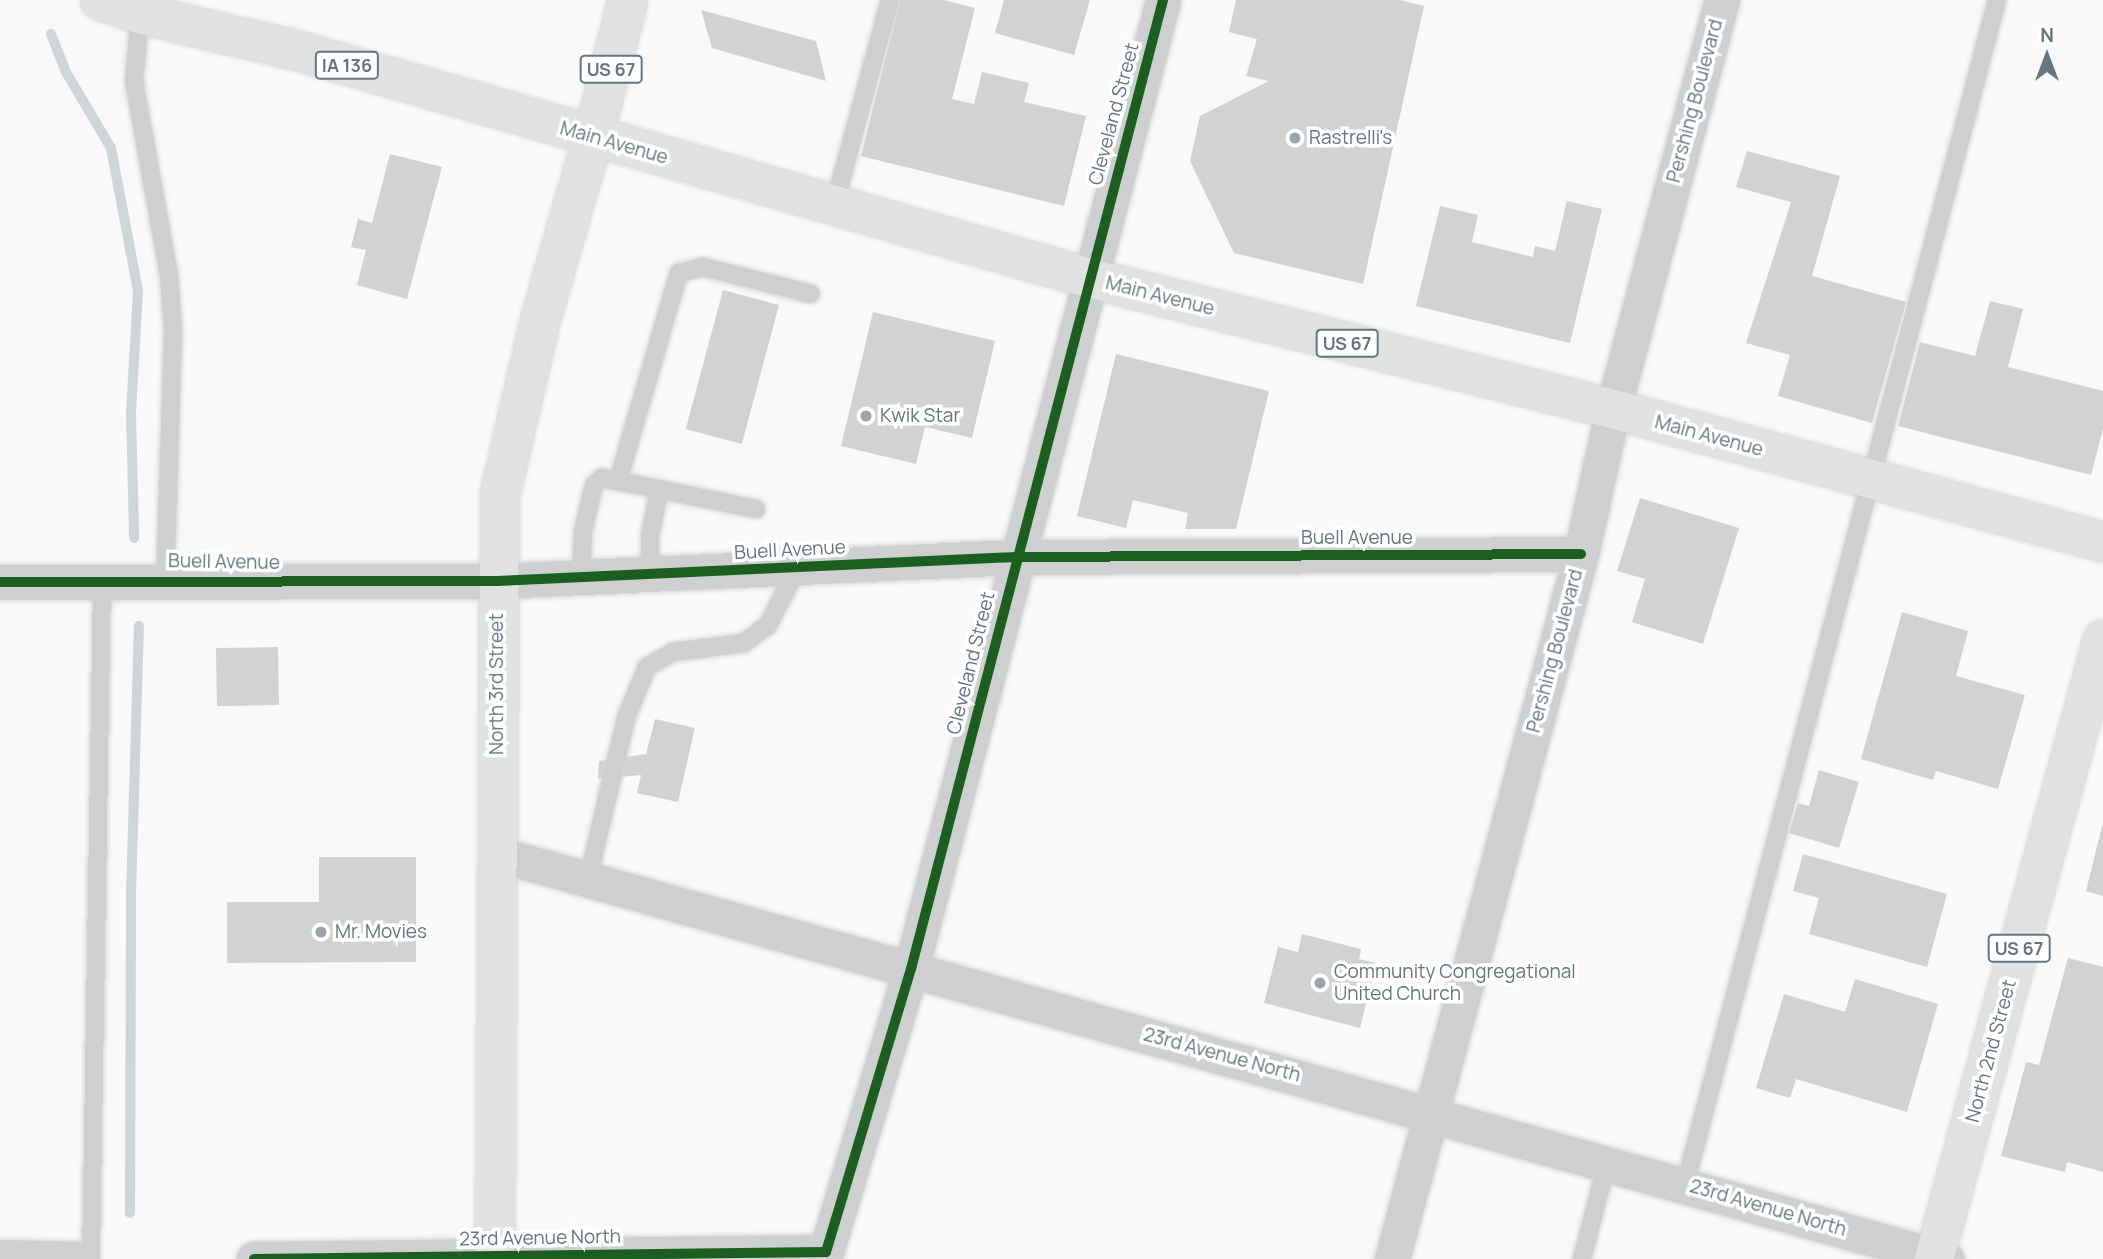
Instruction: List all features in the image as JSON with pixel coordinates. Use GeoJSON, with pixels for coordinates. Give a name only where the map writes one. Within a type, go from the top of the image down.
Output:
{"type":"FeatureCollection","features":[{"type":"Feature","properties":{"kind":"main road","name":"Main Avenue"},"geometry":{"type":"LineString","coordinates":[[100,0],[140,14],[291,49],[593,138],[1089,278],[1613,409],[2103,542]]}},
{"type":"Feature","properties":{"kind":"main road","name":"North 3rd Street"},"geometry":{"type":"LineString","coordinates":[[495,1257],[496,581],[500,495],[541,318],[593,138],[628,0]]}},
{"type":"Feature","properties":{"kind":"main road","name":"North 2nd Street"},"geometry":{"type":"LineString","coordinates":[[1938,1258],[2103,640]]}},
{"type":"Feature","properties":{"kind":"street","name":"Cleveland Street"},"geometry":{"type":"LineString","coordinates":[[826,1252],[911,970],[1016,557],[1163,0]]}},
{"type":"Feature","properties":{"kind":"street","name":"Pershing Boulevard"},"geometry":{"type":"LineString","coordinates":[[1392,1259],[1581,554],[1613,409],[1722,0]]}},
{"type":"Feature","properties":{"kind":"street","name":"Buell Avenue"},"geometry":{"type":"LineString","coordinates":[[0,582],[165,579],[496,581],[1016,557],[1581,554]]}},
{"type":"Feature","properties":{"kind":"street","name":"23rd Avenue North"},"geometry":{"type":"LineString","coordinates":[[496,854],[1431,1112],[1938,1258]]}},
{"type":"Feature","properties":{"kind":"street","name":"23rd Avenue North"},"geometry":{"type":"LineString","coordinates":[[254,1259],[826,1252]]}},
{"type":"Feature","properties":{"kind":"street"},"geometry":{"type":"LineString","coordinates":[[0,1257],[78,1259]]}},
{"type":"Feature","properties":{"kind":"lane"},"geometry":{"type":"LineString","coordinates":[[834,206],[890,0]]}},
{"type":"Feature","properties":{"kind":"lane"},"geometry":{"type":"LineString","coordinates":[[1685,1185],[1874,481],[1997,0]]}},
{"type":"Feature","properties":{"kind":"lane"},"geometry":{"type":"LineString","coordinates":[[140,14],[134,80],[169,276],[173,331],[165,579]]}},
{"type":"Feature","properties":{"kind":"lane"},"geometry":{"type":"LineString","coordinates":[[618,481],[679,274],[703,267],[811,294]]}},
{"type":"Feature","properties":{"kind":"lane"},"geometry":{"type":"LineString","coordinates":[[581,577],[583,531],[594,485],[602,478],[756,509]]}},
{"type":"Feature","properties":{"kind":"lane"},"geometry":{"type":"LineString","coordinates":[[650,573],[650,537],[659,491]]}},
{"type":"Feature","properties":{"kind":"lane"},"geometry":{"type":"LineString","coordinates":[[588,879],[626,718],[648,667],[673,652],[744,643],[768,625],[798,567]]}},
{"type":"Feature","properties":{"kind":"lane"},"geometry":{"type":"LineString","coordinates":[[91,1259],[102,580]]}},
{"type":"Feature","properties":{"kind":"lane"},"geometry":{"type":"LineString","coordinates":[[1582,1259],[1607,1162]]}},
{"type":"Feature","properties":{"kind":"building"},"geometry":{"type":"Polygon","coordinates":[[[900,0],[944,0],[975,8],[952,99],[974,104],[982,72],[1029,83],[1024,102],[1086,116],[1064,206],[861,156],[900,0]]]}},
{"type":"Feature","properties":{"kind":"building"},"geometry":{"type":"Polygon","coordinates":[[[1004,0],[1090,0],[1074,55],[995,33],[1004,0]]]}},
{"type":"Feature","properties":{"kind":"building","name":"Rastrelli's"},"geometry":{"type":"Polygon","coordinates":[[[1236,0],[1400,0],[1424,6],[1363,284],[1234,253],[1190,161],[1200,116],[1269,81],[1246,76],[1257,39],[1229,32],[1236,0]]]}},
{"type":"Feature","properties":{"kind":"building"},"geometry":{"type":"Polygon","coordinates":[[[701,10],[816,41],[826,81],[712,48],[701,10]]]}},
{"type":"Feature","properties":{"kind":"building"},"geometry":{"type":"Polygon","coordinates":[[[1747,151],[1840,176],[1812,276],[1906,302],[1872,423],[1778,396],[1790,355],[1746,343],[1791,202],[1736,187],[1747,151]]]}},
{"type":"Feature","properties":{"kind":"building"},"geometry":{"type":"Polygon","coordinates":[[[390,154],[442,167],[407,299],[357,285],[366,250],[351,247],[358,219],[372,223],[390,154]]]}},
{"type":"Feature","properties":{"kind":"building"},"geometry":{"type":"Polygon","coordinates":[[[1567,201],[1602,209],[1570,343],[1416,306],[1440,206],[1478,215],[1472,242],[1533,257],[1535,246],[1555,251],[1567,201]]]}},
{"type":"Feature","properties":{"kind":"building"},"geometry":{"type":"Polygon","coordinates":[[[723,290],[779,305],[742,444],[686,429],[723,290]]]}},
{"type":"Feature","properties":{"kind":"building"},"geometry":{"type":"Polygon","coordinates":[[[1990,301],[2023,309],[2008,367],[2103,391],[2103,429],[2091,475],[1898,426],[1920,342],[1975,356],[1990,301]]]}},
{"type":"Feature","properties":{"kind":"building"},"geometry":{"type":"Polygon","coordinates":[[[873,312],[995,341],[972,438],[925,427],[916,464],[841,446],[873,312]]]}},
{"type":"Feature","properties":{"kind":"building"},"geometry":{"type":"Polygon","coordinates":[[[1116,354],[1269,391],[1236,529],[1185,529],[1188,513],[1133,500],[1126,528],[1077,516],[1116,354]]]}},
{"type":"Feature","properties":{"kind":"building"},"geometry":{"type":"Polygon","coordinates":[[[1640,498],[1739,528],[1703,644],[1632,622],[1645,579],[1617,571],[1640,498]]]}},
{"type":"Feature","properties":{"kind":"building"},"geometry":{"type":"Polygon","coordinates":[[[1902,612],[1968,631],[1956,676],[2025,695],[1998,789],[1936,771],[1933,780],[1861,759],[1902,612]]]}},
{"type":"Feature","properties":{"kind":"building"},"geometry":{"type":"Polygon","coordinates":[[[278,647],[279,705],[217,706],[216,648],[278,647]]]}},
{"type":"Feature","properties":{"kind":"building"},"geometry":{"type":"Polygon","coordinates":[[[655,719],[695,728],[678,802],[637,793],[641,775],[598,779],[599,761],[646,754],[655,719]]]}},
{"type":"Feature","properties":{"kind":"building"},"geometry":{"type":"Polygon","coordinates":[[[1819,770],[1859,782],[1839,848],[1789,833],[1798,803],[1809,806],[1819,770]]]}},
{"type":"Feature","properties":{"kind":"building"},"geometry":{"type":"Polygon","coordinates":[[[2103,827],[2103,896],[2086,891],[2103,827]]]}},
{"type":"Feature","properties":{"kind":"building"},"geometry":{"type":"Polygon","coordinates":[[[1803,854],[1947,894],[1927,967],[1809,934],[1819,898],[1793,891],[1803,854]]]}},
{"type":"Feature","properties":{"kind":"building","name":"Mr. Movies"},"geometry":{"type":"Polygon","coordinates":[[[319,857],[416,857],[416,962],[227,963],[227,902],[319,902],[319,857]]]}},
{"type":"Feature","properties":{"kind":"building","name":"Community Congregational United Church"},"geometry":{"type":"Polygon","coordinates":[[[1302,934],[1361,949],[1359,959],[1376,963],[1360,1028],[1264,1003],[1278,947],[1298,952],[1302,934]]]}},
{"type":"Feature","properties":{"kind":"building"},"geometry":{"type":"Polygon","coordinates":[[[2068,958],[2103,967],[2103,1172],[2067,1162],[2065,1172],[2001,1156],[2026,1062],[2039,1065],[2068,958]]]}},
{"type":"Feature","properties":{"kind":"building"},"geometry":{"type":"Polygon","coordinates":[[[1855,979],[1938,1004],[1907,1112],[1796,1079],[1790,1098],[1756,1088],[1784,994],[1845,1012],[1855,979]]]}},
{"type":"Feature","properties":{"kind":"waterway"},"geometry":{"type":"LineString","coordinates":[[51,34],[66,72],[111,148],[138,291],[131,412],[134,538]]}},
{"type":"Feature","properties":{"kind":"waterway"},"geometry":{"type":"LineString","coordinates":[[130,1213],[131,894],[139,626]]}},
{"type":"Feature","properties":{"kind":"cycle path"},"geometry":{"type":"LineString","coordinates":[[254,1259],[826,1252],[911,969],[1163,0]]}},
{"type":"Feature","properties":{"kind":"cycle path"},"geometry":{"type":"LineString","coordinates":[[0,582],[497,581],[1016,557],[1581,554]]}},
{"type":"Feature","properties":{"kind":"place","name":"Rastrelli's"},"geometry":{"type":"Point","coordinates":[1295,138]}},
{"type":"Feature","properties":{"kind":"place","name":"Kwik Star"},"geometry":{"type":"Point","coordinates":[866,416]}},
{"type":"Feature","properties":{"kind":"place","name":"Mr. Movies"},"geometry":{"type":"Point","coordinates":[321,932]}},
{"type":"Feature","properties":{"kind":"place","name":"Community Congregational United Church"},"geometry":{"type":"Point","coordinates":[1320,983]}}]}
